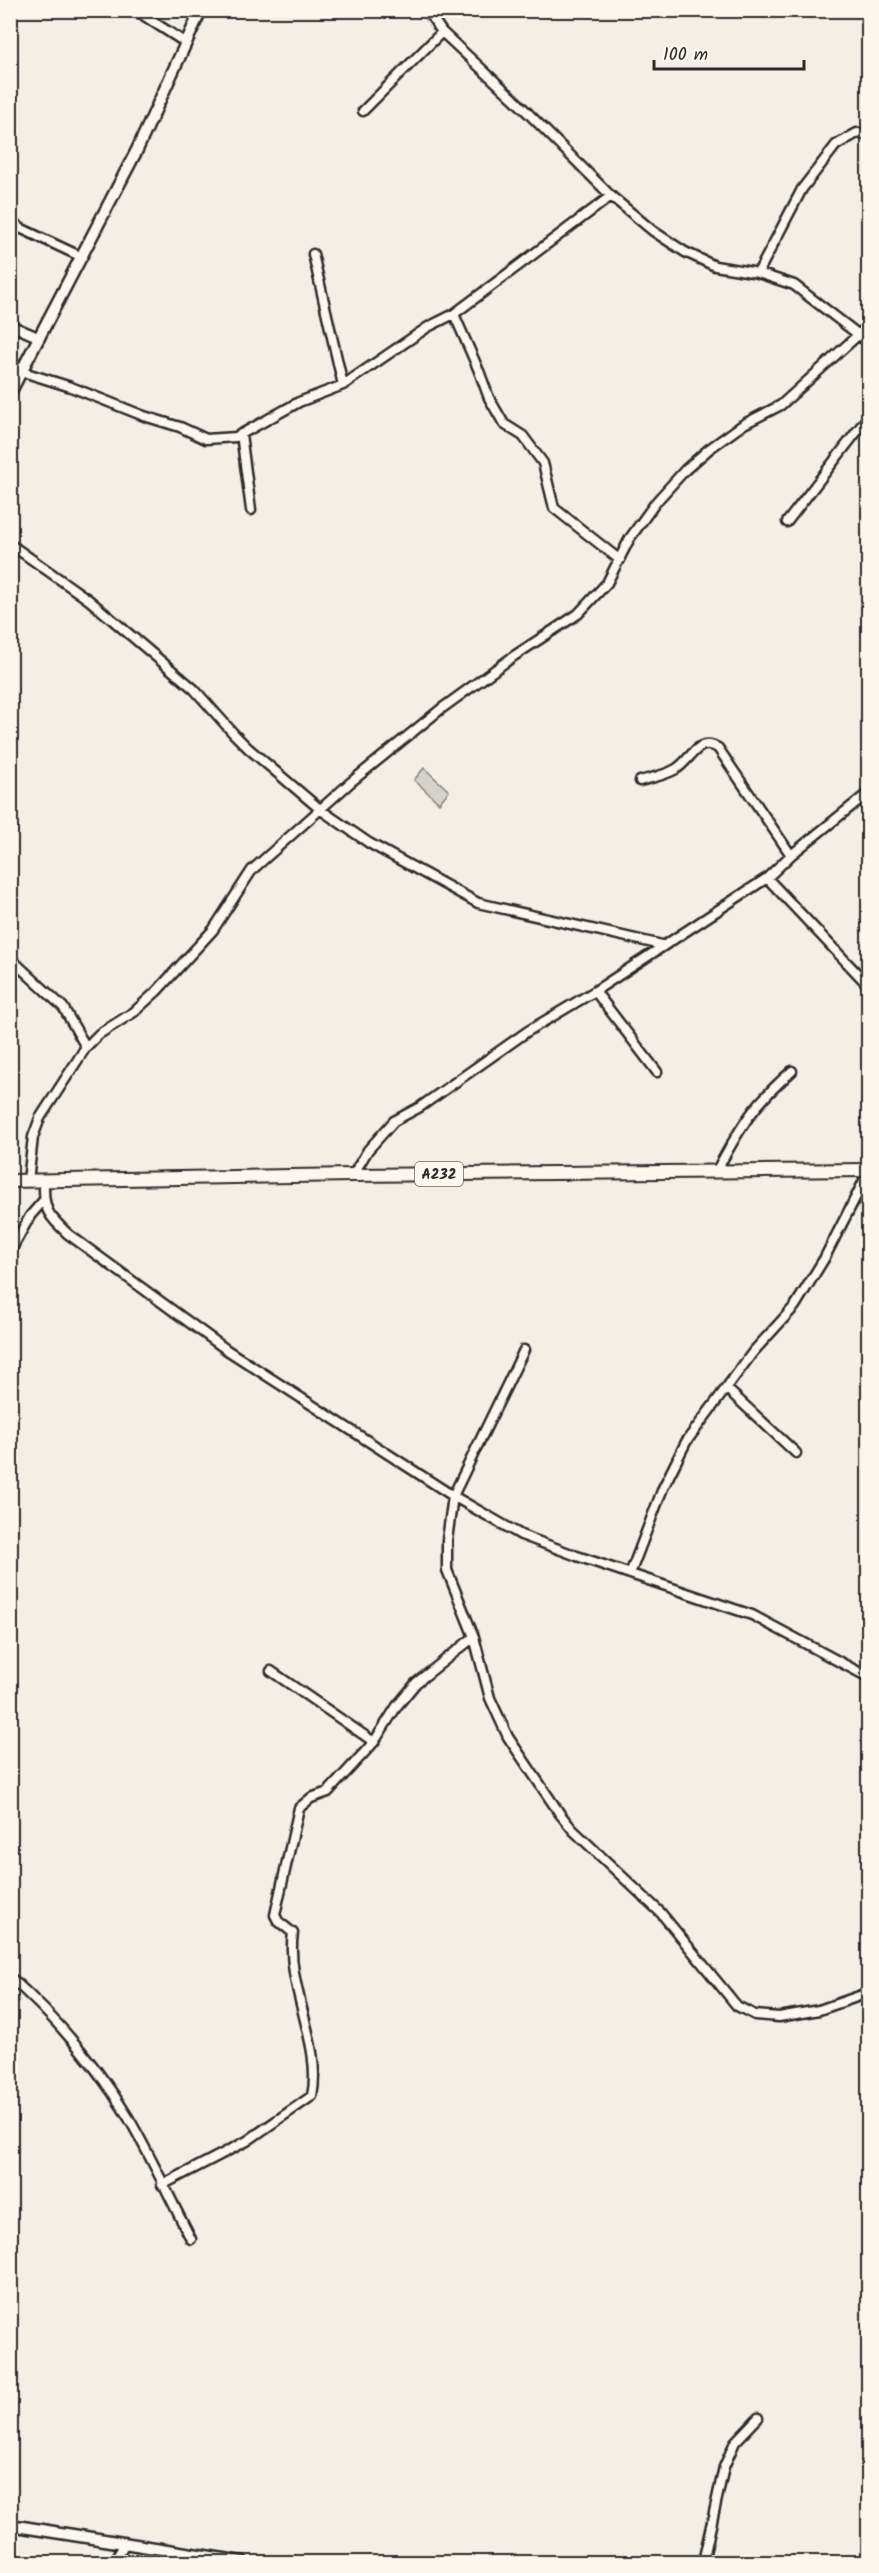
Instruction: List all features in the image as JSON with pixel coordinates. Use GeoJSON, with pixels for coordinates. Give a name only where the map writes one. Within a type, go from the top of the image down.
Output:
{"type":"FeatureCollection","features":[{"type":"Feature","properties":{"kind":"main road","name":"A232"},"geometry":{"type":"LineString","coordinates":[[10,1182],[717,1170],[868,1171]]}},
{"type":"Feature","properties":{"kind":"street"},"geometry":{"type":"LineString","coordinates":[[135,10],[186,43]]}},
{"type":"Feature","properties":{"kind":"street"},"geometry":{"type":"LineString","coordinates":[[12,388],[23,372],[54,307],[137,150],[201,10]]}},
{"type":"Feature","properties":{"kind":"street"},"geometry":{"type":"LineString","coordinates":[[428,10],[442,32],[514,99],[611,196],[653,231],[685,252],[715,266],[758,273],[794,285],[868,342]]}},
{"type":"Feature","properties":{"kind":"street"},"geometry":{"type":"LineString","coordinates":[[363,111],[442,32]]}},
{"type":"Feature","properties":{"kind":"street"},"geometry":{"type":"LineString","coordinates":[[758,273],[802,189],[836,145],[856,133],[868,135]]}},
{"type":"Feature","properties":{"kind":"street"},"geometry":{"type":"LineString","coordinates":[[23,372],[71,387],[144,416],[180,426],[206,439],[236,437],[299,402],[343,385],[428,327],[453,314],[611,196]]}},
{"type":"Feature","properties":{"kind":"street"},"geometry":{"type":"LineString","coordinates":[[10,219],[20,228],[82,257]]}},
{"type":"Feature","properties":{"kind":"street"},"geometry":{"type":"LineString","coordinates":[[313,254],[343,385]]}},
{"type":"Feature","properties":{"kind":"street"},"geometry":{"type":"LineString","coordinates":[[453,314],[489,398],[504,424],[523,436],[543,463],[554,508],[620,560]]}},
{"type":"Feature","properties":{"kind":"street"},"geometry":{"type":"LineString","coordinates":[[10,325],[40,338]]}},
{"type":"Feature","properties":{"kind":"street"},"geometry":{"type":"LineString","coordinates":[[28,1181],[33,1137],[40,1118],[86,1047],[157,991],[213,930],[252,870],[351,782],[441,709],[514,656],[578,614],[607,583],[630,538],[656,502],[685,470],[709,449],[744,424],[782,405],[868,326]]}},
{"type":"Feature","properties":{"kind":"street"},"geometry":{"type":"LineString","coordinates":[[787,522],[868,417]]}},
{"type":"Feature","properties":{"kind":"street"},"geometry":{"type":"LineString","coordinates":[[241,434],[251,510]]}},
{"type":"Feature","properties":{"kind":"street"},"geometry":{"type":"LineString","coordinates":[[10,544],[89,600],[123,628],[147,652],[194,689],[234,735],[321,810],[369,843],[478,903],[662,945]]}},
{"type":"Feature","properties":{"kind":"street"},"geometry":{"type":"LineString","coordinates":[[640,781],[676,769],[697,748],[711,744],[718,748],[791,855]]}},
{"type":"Feature","properties":{"kind":"street"},"geometry":{"type":"LineString","coordinates":[[353,1175],[368,1150],[394,1121],[439,1094],[528,1031],[595,991],[767,878],[791,855],[868,794]]}},
{"type":"Feature","properties":{"kind":"street"},"geometry":{"type":"LineString","coordinates":[[767,878],[868,985]]}},
{"type":"Feature","properties":{"kind":"street"},"geometry":{"type":"LineString","coordinates":[[10,958],[63,1007],[86,1047]]}},
{"type":"Feature","properties":{"kind":"street"},"geometry":{"type":"LineString","coordinates":[[595,991],[657,1072]]}},
{"type":"Feature","properties":{"kind":"street"},"geometry":{"type":"LineString","coordinates":[[717,1170],[744,1121],[765,1095],[792,1071]]}},
{"type":"Feature","properties":{"kind":"street"},"geometry":{"type":"LineString","coordinates":[[630,1574],[663,1488],[686,1442],[753,1352],[795,1306],[824,1259],[868,1171]]}},
{"type":"Feature","properties":{"kind":"street"},"geometry":{"type":"LineString","coordinates":[[44,1181],[44,1201],[49,1216],[68,1234],[227,1350],[453,1496],[521,1534],[752,1615],[868,1677]]}},
{"type":"Feature","properties":{"kind":"street"},"geometry":{"type":"LineString","coordinates":[[10,1252],[30,1216],[44,1201]]}},
{"type":"Feature","properties":{"kind":"street"},"geometry":{"type":"LineString","coordinates":[[524,1350],[453,1496],[447,1540],[447,1570],[474,1637],[490,1698],[508,1737],[573,1830],[661,1913],[737,2006],[755,2015],[779,2017],[819,2010],[868,1993]]}},
{"type":"Feature","properties":{"kind":"street"},"geometry":{"type":"LineString","coordinates":[[726,1388],[795,1453]]}},
{"type":"Feature","properties":{"kind":"street"},"geometry":{"type":"LineString","coordinates":[[162,2185],[247,2141],[312,2096],[314,2072],[293,1964],[293,1933],[278,1921],[275,1915],[299,1808],[311,1798],[328,1792],[374,1742],[397,1706],[416,1683],[474,1637]]}},
{"type":"Feature","properties":{"kind":"street"},"geometry":{"type":"LineString","coordinates":[[271,1671],[374,1742]]}},
{"type":"Feature","properties":{"kind":"street"},"geometry":{"type":"LineString","coordinates":[[10,1977],[47,2010],[93,2064],[128,2117],[191,2239]]}},
{"type":"Feature","properties":{"kind":"street"},"geometry":{"type":"LineString","coordinates":[[703,2562],[724,2467],[735,2442],[758,2418]]}},
{"type":"Feature","properties":{"kind":"street"},"geometry":{"type":"LineString","coordinates":[[10,2525],[124,2545],[243,2562]]}},
{"type":"Feature","properties":{"kind":"street"},"geometry":{"type":"LineString","coordinates":[[114,2562],[124,2545]]}},
{"type":"Feature","properties":{"kind":"shaded area"},"geometry":{"type":"Polygon","coordinates":[[[424,768],[449,791],[439,803],[414,780],[424,768]]]}}]}
